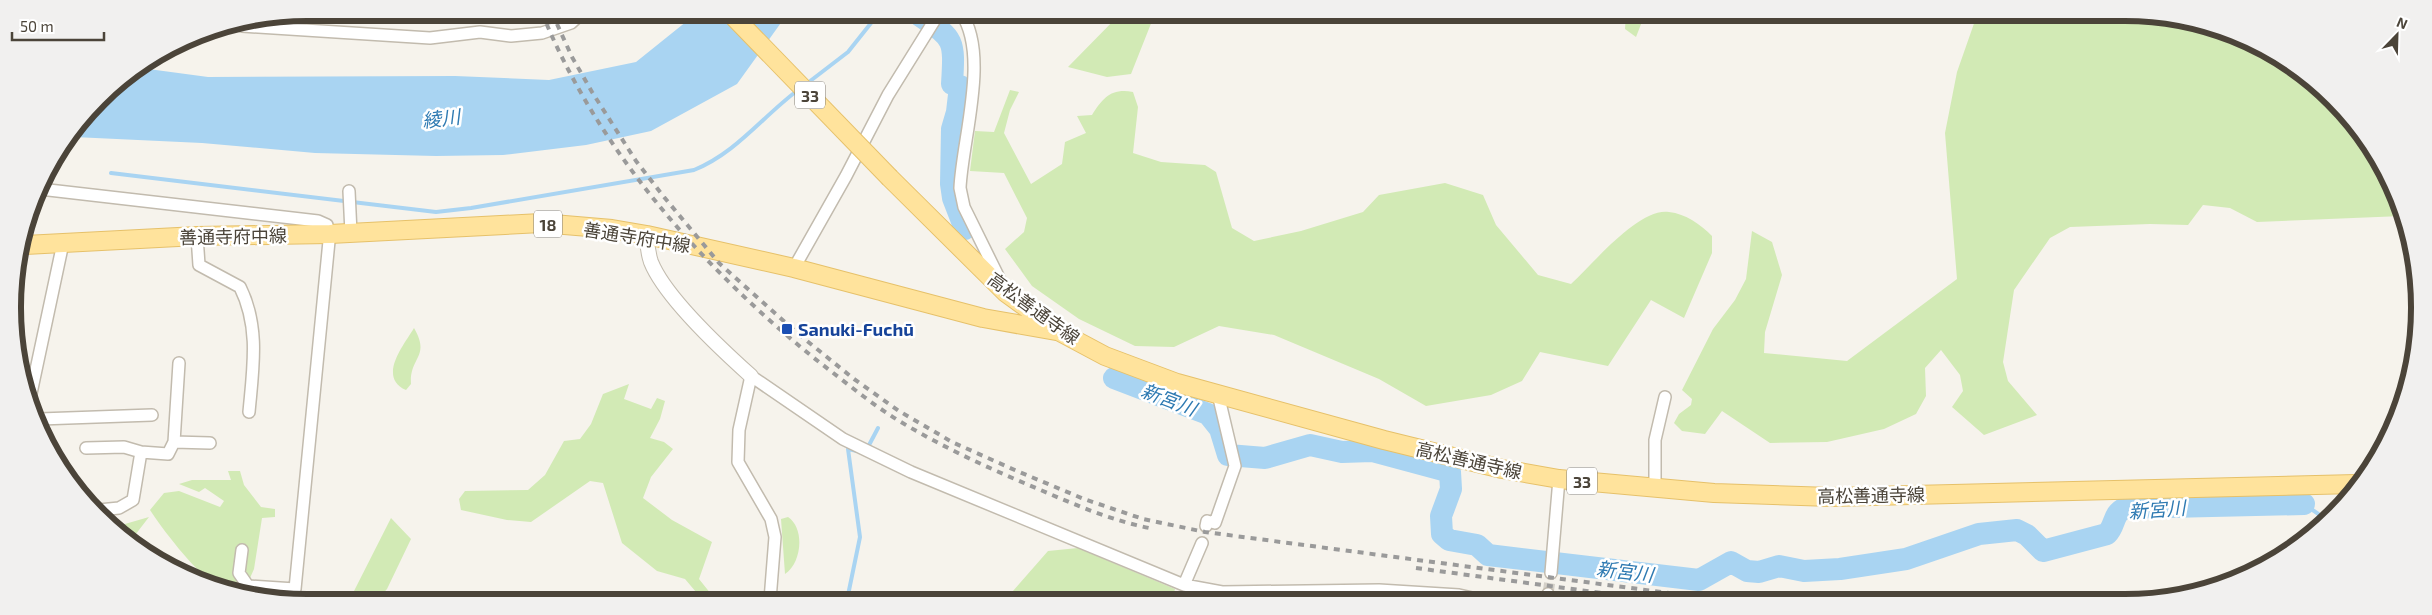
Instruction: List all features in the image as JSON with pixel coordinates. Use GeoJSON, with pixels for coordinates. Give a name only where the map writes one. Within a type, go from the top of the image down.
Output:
{"type":"FeatureCollection","features":[{"type":"Feature","properties":{"kind":"main road","name":"高松善通寺線"},"geometry":{"type":"LineString","coordinates":[[738,21],[890,178],[1006,293],[1060,332],[1105,356],[1160,378],[1484,465],[1559,479],[1714,493],[1831,497],[2350,484]]}},
{"type":"Feature","properties":{"kind":"main road","name":"善通寺府中線"},"geometry":{"type":"LineString","coordinates":[[28,246],[197,236],[330,234],[541,223],[612,229],[647,235],[794,268],[993,320],[1060,332]]}},
{"type":"Feature","properties":{"kind":"main road"},"geometry":{"type":"LineString","coordinates":[[993,320],[1003,314],[1006,293]]}},
{"type":"Feature","properties":{"kind":"street"},"geometry":{"type":"LineString","coordinates":[[254,27],[430,38],[480,32],[511,36],[542,33],[573,21]]}},
{"type":"Feature","properties":{"kind":"street"},"geometry":{"type":"LineString","coordinates":[[794,268],[846,176],[888,95],[933,21]]}},
{"type":"Feature","properties":{"kind":"street"},"geometry":{"type":"LineString","coordinates":[[964,21],[970,34],[975,71],[960,188],[964,207],[996,268],[1006,293]]}},
{"type":"Feature","properties":{"kind":"street"},"geometry":{"type":"LineString","coordinates":[[47,190],[318,221],[327,225],[330,234],[296,590],[293,593]]}},
{"type":"Feature","properties":{"kind":"street"},"geometry":{"type":"LineString","coordinates":[[350,200],[351,232]]}},
{"type":"Feature","properties":{"kind":"street"},"geometry":{"type":"LineString","coordinates":[[647,235],[647,249],[652,263],[667,288],[706,333],[751,376],[843,439],[885,459],[978,500],[1184,585],[1222,592],[1379,590],[1443,594]]}},
{"type":"Feature","properties":{"kind":"street"},"geometry":{"type":"LineString","coordinates":[[197,236],[199,265],[240,287],[246,302],[254,334],[249,412]]}},
{"type":"Feature","properties":{"kind":"street"},"geometry":{"type":"LineString","coordinates":[[32,387],[63,243]]}},
{"type":"Feature","properties":{"kind":"street"},"geometry":{"type":"LineString","coordinates":[[86,448],[124,447],[141,452],[168,454],[174,442],[180,363]]}},
{"type":"Feature","properties":{"kind":"street"},"geometry":{"type":"LineString","coordinates":[[751,376],[739,430],[738,462],[771,519],[775,537],[770,594]]}},
{"type":"Feature","properties":{"kind":"street"},"geometry":{"type":"LineString","coordinates":[[1206,526],[1207,521],[1215,523],[1235,466],[1218,394]]}},
{"type":"Feature","properties":{"kind":"street"},"geometry":{"type":"LineString","coordinates":[[1654,487],[1655,440],[1665,397]]}},
{"type":"Feature","properties":{"kind":"street"},"geometry":{"type":"LineString","coordinates":[[44,419],[152,415]]}},
{"type":"Feature","properties":{"kind":"street"},"geometry":{"type":"LineString","coordinates":[[174,442],[210,443]]}},
{"type":"Feature","properties":{"kind":"street"},"geometry":{"type":"LineString","coordinates":[[104,509],[119,508],[133,500],[141,452]]}},
{"type":"Feature","properties":{"kind":"street"},"geometry":{"type":"LineString","coordinates":[[1551,565],[1559,479]]}},
{"type":"Feature","properties":{"kind":"street"},"geometry":{"type":"LineString","coordinates":[[1184,585],[1202,543]]}},
{"type":"Feature","properties":{"kind":"street"},"geometry":{"type":"LineString","coordinates":[[242,550],[239,572],[248,586],[296,590]]}},
{"type":"Feature","properties":{"kind":"green space"},"geometry":{"type":"Polygon","coordinates":[[[1113,21],[1152,21],[1131,74],[1107,77],[1068,67],[1113,21]]]}},
{"type":"Feature","properties":{"kind":"green space"},"geometry":{"type":"Polygon","coordinates":[[[1626,21],[1642,21],[1636,37],[1625,29],[1626,21]]]}},
{"type":"Feature","properties":{"kind":"green space"},"geometry":{"type":"Polygon","coordinates":[[[1975,21],[2143,22],[2180,27],[2217,36],[2251,51],[2284,69],[2327,105],[2363,148],[2381,181],[2396,216],[2257,222],[2230,208],[2203,205],[2188,225],[2150,224],[2070,227],[2050,238],[2014,290],[2003,362],[2008,381],[2037,415],[1984,435],[1952,407],[1963,391],[1960,375],[1941,350],[1925,368],[1926,396],[1916,414],[1884,429],[1827,442],[1770,443],[1722,411],[1705,434],[1682,431],[1674,423],[1679,414],[1691,405],[1692,399],[1682,390],[1713,329],[1735,300],[1746,279],[1752,231],[1772,242],[1782,275],[1765,332],[1764,353],[1847,361],[1957,279],[1945,133],[1957,72],[1975,21]]]}},
{"type":"Feature","properties":{"kind":"green space"},"geometry":{"type":"Polygon","coordinates":[[[1010,90],[1019,92],[1010,110],[1004,133],[1031,184],[1062,164],[1065,142],[1086,133],[1077,116],[1092,115],[1104,99],[1113,93],[1133,92],[1138,107],[1133,153],[1161,162],[1205,165],[1216,172],[1232,228],[1254,241],[1301,231],[1363,212],[1379,195],[1445,183],[1483,195],[1496,225],[1538,275],[1571,284],[1630,228],[1644,218],[1657,213],[1675,213],[1687,217],[1698,224],[1712,236],[1712,253],[1684,318],[1651,300],[1608,366],[1540,352],[1522,381],[1491,395],[1426,406],[1379,379],[1274,335],[1219,326],[1174,347],[1135,346],[1079,319],[1032,286],[1005,249],[1024,232],[1027,218],[1004,173],[970,171],[975,131],[994,132],[1010,90]]]}},
{"type":"Feature","properties":{"kind":"green space"},"geometry":{"type":"Polygon","coordinates":[[[414,328],[419,338],[420,351],[411,375],[411,384],[406,390],[398,384],[394,377],[393,369],[399,352],[414,328]]]}},
{"type":"Feature","properties":{"kind":"green space"},"geometry":{"type":"Polygon","coordinates":[[[629,384],[624,399],[651,409],[657,398],[665,401],[660,419],[650,438],[664,442],[673,449],[651,477],[643,498],[672,520],[712,542],[699,579],[711,594],[695,594],[696,592],[685,579],[657,571],[622,543],[603,483],[590,481],[531,522],[507,520],[461,510],[459,499],[465,491],[528,490],[545,475],[564,441],[580,439],[591,424],[603,394],[629,384]]]}},
{"type":"Feature","properties":{"kind":"green space"},"geometry":{"type":"Polygon","coordinates":[[[228,471],[240,471],[244,485],[261,507],[275,509],[275,517],[262,518],[254,569],[250,578],[264,590],[233,584],[202,574],[170,537],[150,510],[164,493],[179,491],[220,507],[224,501],[205,488],[199,492],[179,484],[192,480],[231,480],[228,471]]]}},
{"type":"Feature","properties":{"kind":"green space"},"geometry":{"type":"Polygon","coordinates":[[[149,517],[134,536],[121,525],[149,517]]]}},
{"type":"Feature","properties":{"kind":"green space"},"geometry":{"type":"Polygon","coordinates":[[[788,517],[797,529],[799,545],[795,562],[785,574],[781,519],[788,517]]]}},
{"type":"Feature","properties":{"kind":"green space"},"geometry":{"type":"Polygon","coordinates":[[[391,518],[411,539],[387,589],[383,594],[341,594],[341,591],[354,591],[391,518]]]}},
{"type":"Feature","properties":{"kind":"green space"},"geometry":{"type":"Polygon","coordinates":[[[1078,548],[1175,589],[1174,594],[1010,594],[1048,551],[1078,548]]]}},
{"type":"Feature","properties":{"kind":"water","name":"綾川"},"geometry":{"type":"Polygon","coordinates":[[[687,21],[782,21],[737,84],[651,131],[586,145],[503,155],[436,156],[315,153],[202,143],[77,137],[105,105],[148,69],[208,77],[455,76],[549,80],[636,62],[687,21]]]}},
{"type":"Feature","properties":{"kind":"waterway"},"geometry":{"type":"LineString","coordinates":[[805,85],[848,52],[873,21]]}},
{"type":"Feature","properties":{"kind":"waterway","name":"新宮川"},"geometry":{"type":"LineString","coordinates":[[928,21],[945,34],[949,41],[953,57],[952,84],[960,86],[957,112],[952,129],[951,184],[953,198],[965,229]]}},
{"type":"Feature","properties":{"kind":"waterway"},"geometry":{"type":"LineString","coordinates":[[111,173],[436,212],[471,208],[694,170],[723,154],[798,90]]}},
{"type":"Feature","properties":{"kind":"waterway","name":"新宮川"},"geometry":{"type":"LineString","coordinates":[[1114,378],[1208,414],[1220,429],[1228,455],[1265,458],[1310,445],[1342,452],[1372,451],[1450,472],[1451,489],[1441,516],[1442,534],[1449,540],[1477,545],[1488,555],[1699,580],[1731,562],[1747,571],[1759,572],[1779,566],[1804,571],[1840,569],[1906,559],[1979,534],[2017,530],[2027,535],[2043,551],[2107,534],[2118,513],[2125,508],[2304,504]]}},
{"type":"Feature","properties":{"kind":"waterway"},"geometry":{"type":"LineString","coordinates":[[868,447],[878,428]]}},
{"type":"Feature","properties":{"kind":"waterway"},"geometry":{"type":"LineString","coordinates":[[848,594],[860,537],[848,449],[857,451]]}},
{"type":"Feature","properties":{"kind":"waterway"},"geometry":{"type":"LineString","coordinates":[[2304,504],[2321,516]]}},
{"type":"Feature","properties":{"kind":"tunnel"},"geometry":{"type":"LineString","coordinates":[[1548,594],[1551,573]]}},
{"type":"Feature","properties":{"kind":"railway"},"geometry":{"type":"LineString","coordinates":[[546,21],[565,64],[593,113],[624,160],[658,205],[696,248],[776,326],[866,399],[930,438],[982,464],[1078,506],[1120,521],[1149,528]]}},
{"type":"Feature","properties":{"kind":"railway"},"geometry":{"type":"LineString","coordinates":[[556,21],[572,57],[592,92],[636,161],[719,263],[796,332],[854,379],[899,411],[952,442],[1084,499],[1143,519],[1205,532],[1676,594]]}},
{"type":"Feature","properties":{"kind":"railway"},"geometry":{"type":"LineString","coordinates":[[1416,568],[1609,594]]}},
{"type":"Feature","properties":{"kind":"place","name":"Sanuki-Fuchū"},"geometry":{"type":"Point","coordinates":[787,329]}}]}
